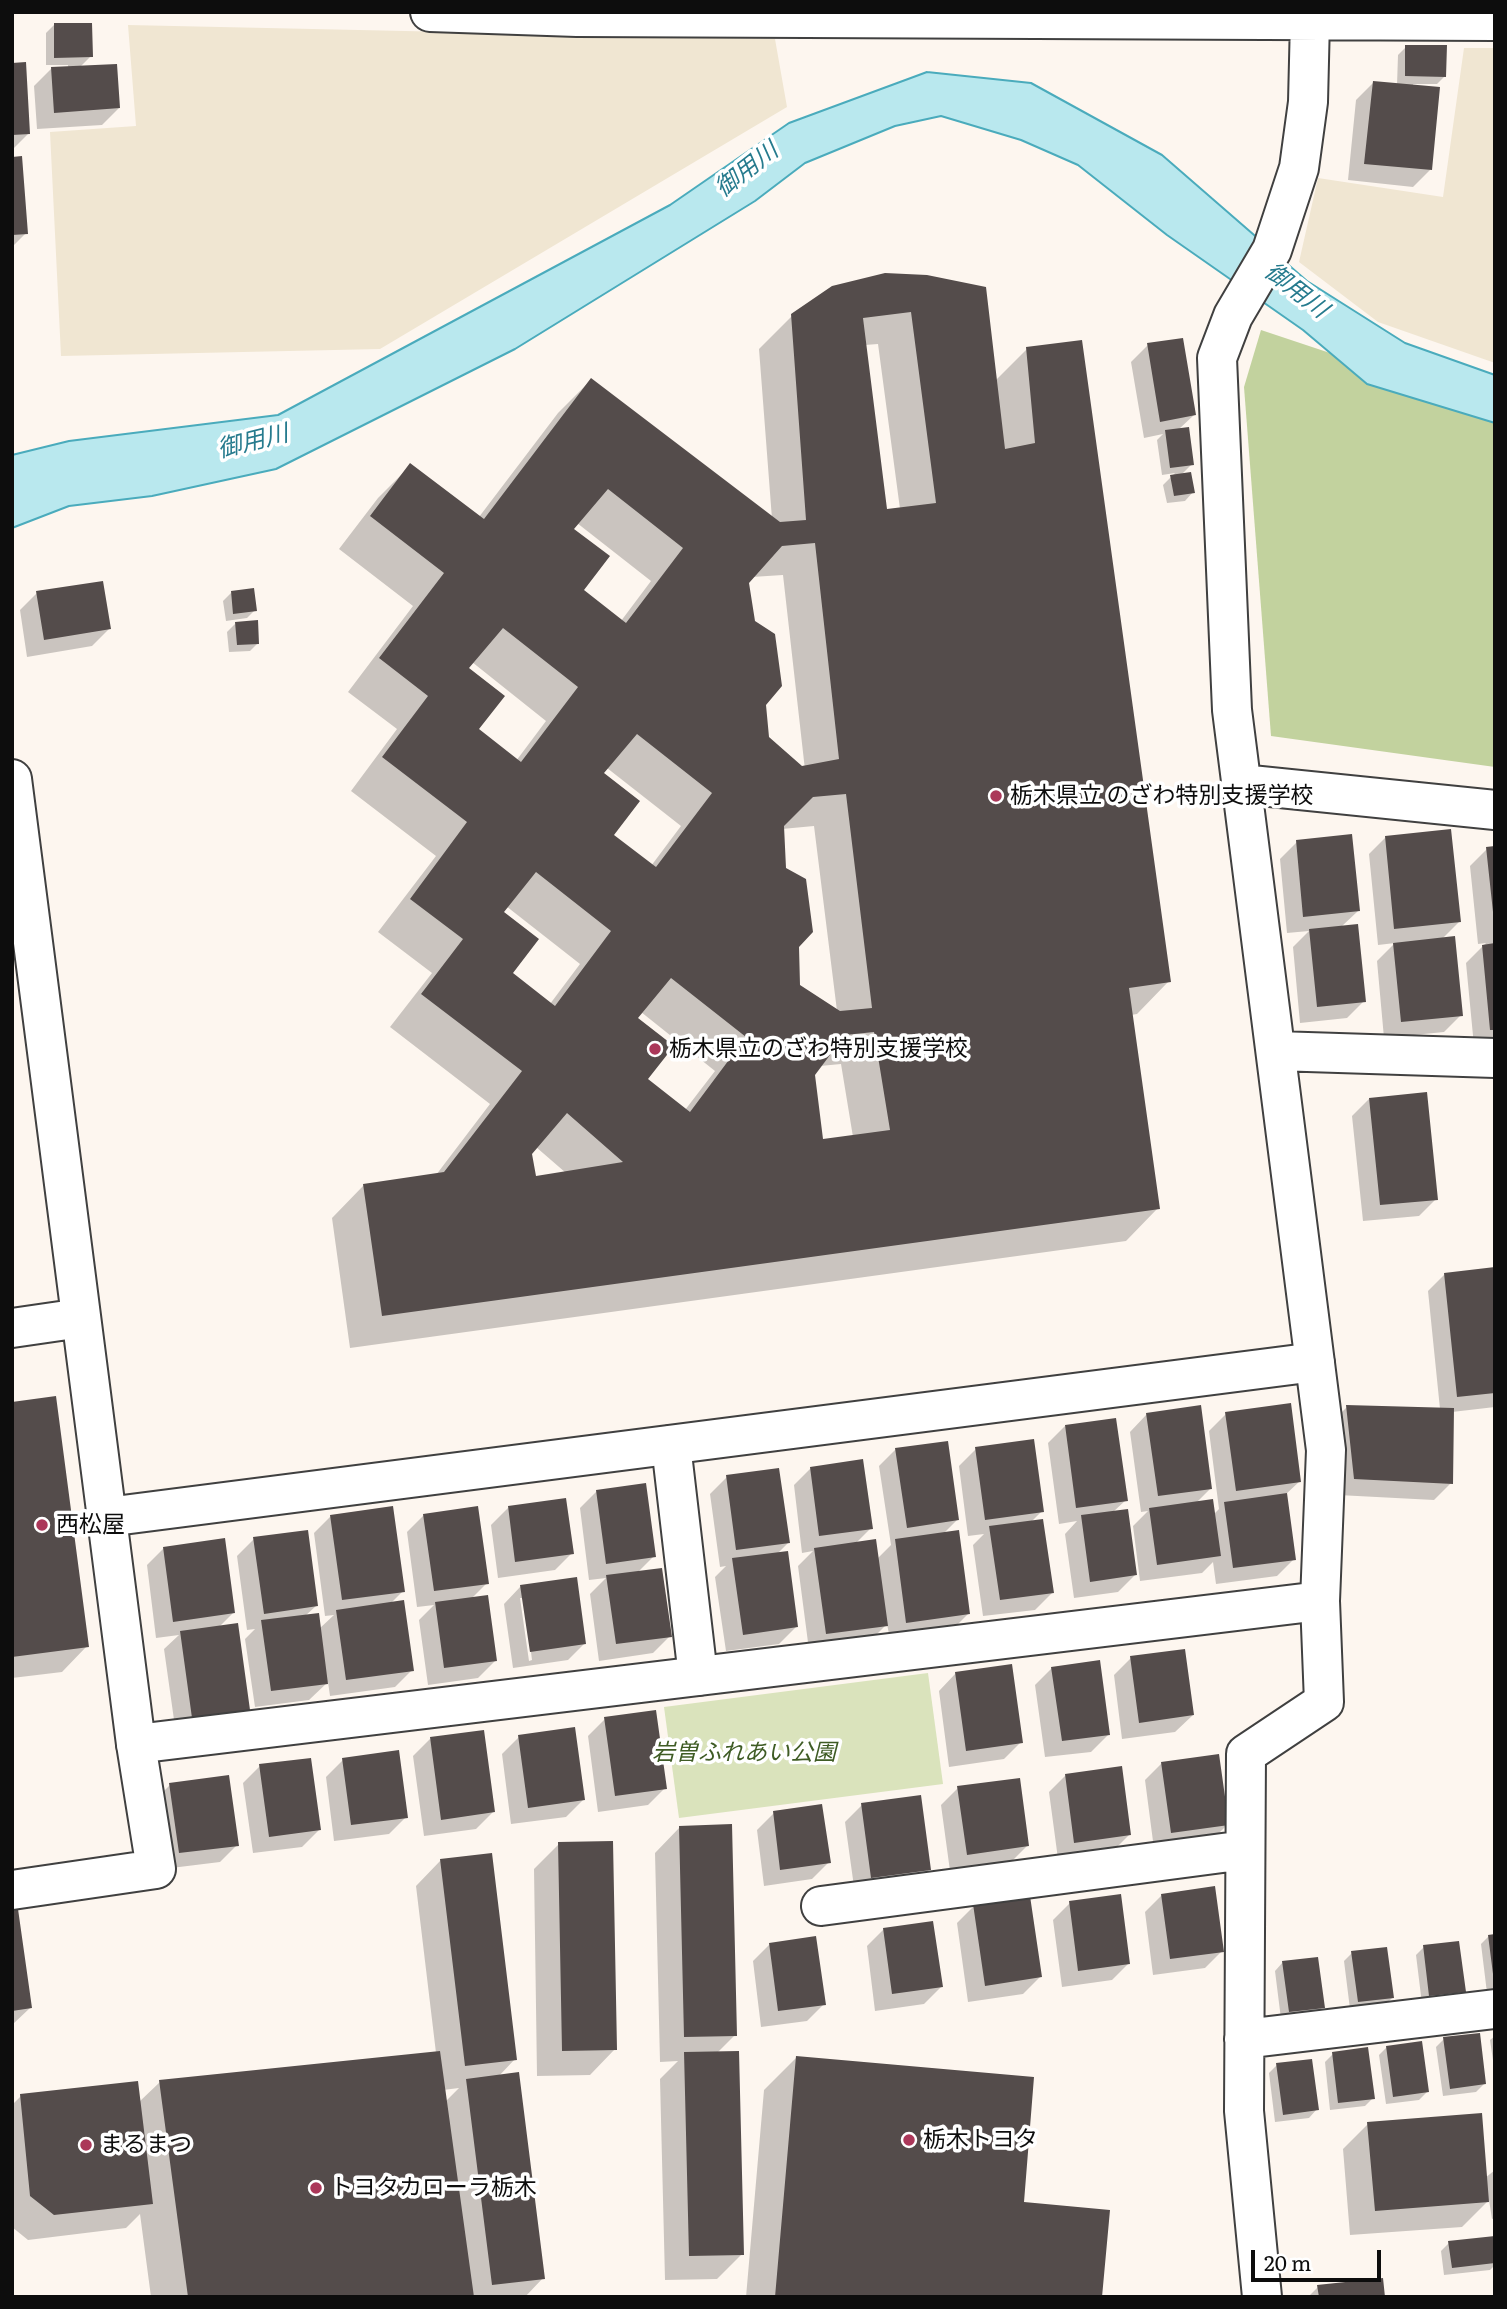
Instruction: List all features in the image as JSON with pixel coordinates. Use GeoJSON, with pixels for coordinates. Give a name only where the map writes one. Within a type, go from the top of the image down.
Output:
{"type":"FeatureCollection","features":[{"type":"Feature","properties":{"kind":"street"},"geometry":{"type":"LineString","coordinates":[[430,12],[1495,21]]}},
{"type":"Feature","properties":{"kind":"street"},"geometry":{"type":"LineString","coordinates":[[1262,2297],[1244,2111],[1246,1754],[1324,1702],[1320,1601],[1326,1450],[1232,709],[1217,358],[1233,316],[1272,250],[1299,168],[1308,102],[1310,20]]}},
{"type":"Feature","properties":{"kind":"street"},"geometry":{"type":"LineString","coordinates":[[12,779],[136,1744],[156,1869],[12,1890]]}},
{"type":"Feature","properties":{"kind":"street"},"geometry":{"type":"LineString","coordinates":[[1241,784],[1495,810]]}},
{"type":"Feature","properties":{"kind":"street"},"geometry":{"type":"LineString","coordinates":[[1276,1051],[1495,1058]]}},
{"type":"Feature","properties":{"kind":"street"},"geometry":{"type":"LineString","coordinates":[[12,1328],[81,1318]]}},
{"type":"Feature","properties":{"kind":"street"},"geometry":{"type":"LineString","coordinates":[[107,1517],[1315,1362]]}},
{"type":"Feature","properties":{"kind":"street"},"geometry":{"type":"LineString","coordinates":[[671,1445],[698,1676]]}},
{"type":"Feature","properties":{"kind":"street"},"geometry":{"type":"LineString","coordinates":[[136,1744],[1320,1601]]}},
{"type":"Feature","properties":{"kind":"street"},"geometry":{"type":"LineString","coordinates":[[821,1906],[1245,1850]]}},
{"type":"Feature","properties":{"kind":"street"},"geometry":{"type":"LineString","coordinates":[[1244,2039],[1495,2009]]}},
{"type":"Feature","properties":{"kind":"shaded area"},"geometry":{"type":"Polygon","coordinates":[[[128,25],[775,39],[787,107],[380,349],[61,356],[50,132],[136,126],[128,25]]]}},
{"type":"Feature","properties":{"kind":"shaded area"},"geometry":{"type":"Polygon","coordinates":[[[1464,48],[1495,48],[1495,363],[1378,322],[1299,262],[1318,178],[1443,197],[1464,48]]]}},
{"type":"Feature","properties":{"kind":"green space"},"geometry":{"type":"Polygon","coordinates":[[[1261,330],[1495,408],[1495,767],[1271,736],[1244,387],[1261,330]]]}},
{"type":"Feature","properties":{"kind":"green space","name":"岩曽ふれあい公園"},"geometry":{"type":"Polygon","coordinates":[[[928,1673],[943,1784],[679,1818],[664,1707],[928,1673]]]}},
{"type":"Feature","properties":{"kind":"water","name":"御用川"},"geometry":{"type":"Polygon","coordinates":[[[927,72],[1031,83],[1162,155],[1307,281],[1405,343],[1495,375],[1495,423],[1367,384],[1303,330],[1167,235],[1078,165],[1021,140],[941,116],[895,126],[805,163],[755,201],[515,349],[276,469],[152,496],[69,506],[12,528],[12,455],[69,441],[278,415],[670,205],[789,123],[927,72]]]}},
{"type":"Feature","properties":{"kind":"building"},"geometry":{"type":"Polygon","coordinates":[[[54,23],[92,23],[93,57],[54,58],[54,23]]]}},
{"type":"Feature","properties":{"kind":"building"},"geometry":{"type":"Polygon","coordinates":[[[1405,45],[1447,45],[1446,77],[1405,76],[1405,45]]]}},
{"type":"Feature","properties":{"kind":"building"},"geometry":{"type":"Polygon","coordinates":[[[26,62],[30,134],[12,135],[12,63],[26,62]]]}},
{"type":"Feature","properties":{"kind":"building"},"geometry":{"type":"Polygon","coordinates":[[[117,64],[120,108],[54,113],[51,67],[117,64]]]}},
{"type":"Feature","properties":{"kind":"building"},"geometry":{"type":"Polygon","coordinates":[[[1373,81],[1440,87],[1432,170],[1364,164],[1373,81]]]}},
{"type":"Feature","properties":{"kind":"building"},"geometry":{"type":"Polygon","coordinates":[[[22,156],[28,234],[12,235],[12,157],[22,156]]]}},
{"type":"Feature","properties":{"kind":"building","name":"栃木県立 のざわ特別支援学校"},"geometry":{"type":"Polygon","coordinates":[[[885,273],[927,275],[986,287],[1005,449],[1035,443],[1026,347],[1082,340],[1171,982],[1129,988],[1160,1209],[382,1316],[363,1184],[444,1172],[522,1071],[421,994],[463,939],[410,899],[467,822],[382,757],[428,696],[379,658],[444,573],[370,516],[410,463],[484,519],[591,378],[780,522],[806,520],[791,314],[832,286],[885,273]],[[911,312],[863,318],[887,509],[936,503],[911,312]],[[608,489],[574,529],[610,556],[584,590],[626,623],[683,548],[608,489]],[[815,543],[782,546],[749,583],[755,621],[775,634],[782,686],[766,705],[769,737],[802,766],[839,759],[815,543]],[[503,628],[469,668],[505,696],[479,729],[521,762],[578,687],[503,628]],[[637,734],[604,773],[640,801],[614,835],[656,867],[712,793],[637,734]],[[846,794],[813,797],[784,826],[786,868],[806,879],[813,932],[799,947],[800,985],[840,1011],[872,1008],[846,794]],[[536,872],[504,912],[539,939],[513,973],[555,1006],[611,931],[536,872]],[[671,978],[638,1018],[674,1046],[648,1079],[690,1112],[746,1037],[671,978]],[[874,1032],[845,1035],[815,1075],[823,1139],[890,1130],[874,1032]],[[567,1113],[532,1154],[536,1176],[623,1162],[567,1113]]]}},
{"type":"Feature","properties":{"kind":"building"},"geometry":{"type":"Polygon","coordinates":[[[1183,338],[1196,415],[1160,422],[1147,343],[1183,338]]]}},
{"type":"Feature","properties":{"kind":"building"},"geometry":{"type":"Polygon","coordinates":[[[1189,427],[1194,465],[1170,468],[1165,430],[1189,427]]]}},
{"type":"Feature","properties":{"kind":"building"},"geometry":{"type":"Polygon","coordinates":[[[1191,472],[1195,493],[1174,496],[1170,475],[1191,472]]]}},
{"type":"Feature","properties":{"kind":"building"},"geometry":{"type":"Polygon","coordinates":[[[103,581],[111,629],[44,640],[36,591],[103,581]]]}},
{"type":"Feature","properties":{"kind":"building"},"geometry":{"type":"Polygon","coordinates":[[[254,588],[257,611],[233,614],[231,591],[254,588]]]}},
{"type":"Feature","properties":{"kind":"building"},"geometry":{"type":"Polygon","coordinates":[[[258,620],[259,644],[237,645],[235,622],[258,620]]]}},
{"type":"Feature","properties":{"kind":"building"},"geometry":{"type":"Polygon","coordinates":[[[1451,829],[1461,922],[1394,929],[1385,836],[1451,829]]]}},
{"type":"Feature","properties":{"kind":"building"},"geometry":{"type":"Polygon","coordinates":[[[1352,834],[1360,911],[1303,917],[1296,840],[1352,834]]]}},
{"type":"Feature","properties":{"kind":"building"},"geometry":{"type":"Polygon","coordinates":[[[1495,846],[1495,912],[1493,912],[1486,847],[1495,846]]]}},
{"type":"Feature","properties":{"kind":"building"},"geometry":{"type":"Polygon","coordinates":[[[1358,924],[1366,1002],[1317,1007],[1309,929],[1358,924]]]}},
{"type":"Feature","properties":{"kind":"building"},"geometry":{"type":"Polygon","coordinates":[[[1455,936],[1463,1016],[1401,1022],[1393,943],[1455,936]]]}},
{"type":"Feature","properties":{"kind":"building"},"geometry":{"type":"Polygon","coordinates":[[[1495,943],[1495,1030],[1490,1030],[1482,945],[1495,943]]]}},
{"type":"Feature","properties":{"kind":"building"},"geometry":{"type":"Polygon","coordinates":[[[1427,1092],[1438,1200],[1380,1205],[1369,1098],[1427,1092]]]}},
{"type":"Feature","properties":{"kind":"building"},"geometry":{"type":"Polygon","coordinates":[[[1495,1267],[1495,1393],[1457,1397],[1444,1273],[1495,1267]]]}},
{"type":"Feature","properties":{"kind":"building","name":"西松屋"},"geometry":{"type":"Polygon","coordinates":[[[56,1396],[89,1647],[12,1657],[12,1402],[56,1396]]]}},
{"type":"Feature","properties":{"kind":"building"},"geometry":{"type":"Polygon","coordinates":[[[1291,1403],[1301,1482],[1236,1491],[1225,1412],[1291,1403]]]}},
{"type":"Feature","properties":{"kind":"building"},"geometry":{"type":"Polygon","coordinates":[[[1201,1405],[1212,1489],[1158,1496],[1146,1413],[1201,1405]]]}},
{"type":"Feature","properties":{"kind":"building"},"geometry":{"type":"Polygon","coordinates":[[[1346,1405],[1454,1408],[1453,1484],[1354,1479],[1346,1405]]]}},
{"type":"Feature","properties":{"kind":"building"},"geometry":{"type":"Polygon","coordinates":[[[1116,1418],[1128,1501],[1076,1508],[1065,1425],[1116,1418]]]}},
{"type":"Feature","properties":{"kind":"building"},"geometry":{"type":"Polygon","coordinates":[[[1034,1439],[1044,1512],[985,1520],[975,1447],[1034,1439]]]}},
{"type":"Feature","properties":{"kind":"building"},"geometry":{"type":"Polygon","coordinates":[[[948,1441],[959,1520],[907,1528],[895,1448],[948,1441]]]}},
{"type":"Feature","properties":{"kind":"building"},"geometry":{"type":"Polygon","coordinates":[[[863,1459],[873,1529],[819,1536],[810,1467],[863,1459]]]}},
{"type":"Feature","properties":{"kind":"building"},"geometry":{"type":"Polygon","coordinates":[[[779,1468],[790,1543],[736,1550],[726,1475],[779,1468]]]}},
{"type":"Feature","properties":{"kind":"building"},"geometry":{"type":"Polygon","coordinates":[[[646,1483],[656,1557],[606,1564],[596,1490],[646,1483]]]}},
{"type":"Feature","properties":{"kind":"building"},"geometry":{"type":"Polygon","coordinates":[[[1287,1493],[1296,1560],[1233,1568],[1224,1502],[1287,1493]]]}},
{"type":"Feature","properties":{"kind":"building"},"geometry":{"type":"Polygon","coordinates":[[[566,1498],[574,1554],[515,1562],[508,1506],[566,1498]]]}},
{"type":"Feature","properties":{"kind":"building"},"geometry":{"type":"Polygon","coordinates":[[[1213,1499],[1221,1556],[1157,1565],[1149,1508],[1213,1499]]]}},
{"type":"Feature","properties":{"kind":"building"},"geometry":{"type":"Polygon","coordinates":[[[393,1506],[405,1592],[342,1600],[330,1515],[393,1506]]]}},
{"type":"Feature","properties":{"kind":"building"},"geometry":{"type":"Polygon","coordinates":[[[478,1506],[489,1584],[434,1591],[423,1514],[478,1506]]]}},
{"type":"Feature","properties":{"kind":"building"},"geometry":{"type":"Polygon","coordinates":[[[1128,1509],[1137,1575],[1090,1582],[1081,1515],[1128,1509]]]}},
{"type":"Feature","properties":{"kind":"building"},"geometry":{"type":"Polygon","coordinates":[[[1043,1519],[1054,1593],[1000,1600],[989,1526],[1043,1519]]]}},
{"type":"Feature","properties":{"kind":"building"},"geometry":{"type":"Polygon","coordinates":[[[308,1530],[318,1606],[264,1614],[253,1537],[308,1530]]]}},
{"type":"Feature","properties":{"kind":"building"},"geometry":{"type":"Polygon","coordinates":[[[959,1530],[970,1614],[906,1623],[895,1539],[959,1530]]]}},
{"type":"Feature","properties":{"kind":"building"},"geometry":{"type":"Polygon","coordinates":[[[225,1538],[235,1613],[173,1622],[163,1547],[225,1538]]]}},
{"type":"Feature","properties":{"kind":"building"},"geometry":{"type":"Polygon","coordinates":[[[876,1539],[888,1626],[826,1634],[814,1548],[876,1539]]]}},
{"type":"Feature","properties":{"kind":"building"},"geometry":{"type":"Polygon","coordinates":[[[788,1551],[798,1627],[743,1635],[732,1558],[788,1551]]]}},
{"type":"Feature","properties":{"kind":"building"},"geometry":{"type":"Polygon","coordinates":[[[662,1568],[672,1637],[616,1644],[606,1575],[662,1568]]]}},
{"type":"Feature","properties":{"kind":"building"},"geometry":{"type":"Polygon","coordinates":[[[577,1577],[586,1644],[530,1652],[520,1585],[577,1577]]]}},
{"type":"Feature","properties":{"kind":"building"},"geometry":{"type":"Polygon","coordinates":[[[488,1595],[497,1661],[444,1668],[435,1602],[488,1595]]]}},
{"type":"Feature","properties":{"kind":"building"},"geometry":{"type":"Polygon","coordinates":[[[404,1600],[414,1671],[346,1680],[336,1610],[404,1600]]]}},
{"type":"Feature","properties":{"kind":"building"},"geometry":{"type":"Polygon","coordinates":[[[319,1613],[328,1684],[271,1691],[261,1620],[319,1613]]]}},
{"type":"Feature","properties":{"kind":"building"},"geometry":{"type":"Polygon","coordinates":[[[238,1623],[250,1710],[192,1718],[180,1631],[238,1623]]]}},
{"type":"Feature","properties":{"kind":"building"},"geometry":{"type":"Polygon","coordinates":[[[1185,1649],[1194,1715],[1139,1723],[1130,1656],[1185,1649]]]}},
{"type":"Feature","properties":{"kind":"building"},"geometry":{"type":"Polygon","coordinates":[[[1100,1660],[1110,1735],[1062,1741],[1051,1667],[1100,1660]]]}},
{"type":"Feature","properties":{"kind":"building"},"geometry":{"type":"Polygon","coordinates":[[[1012,1664],[1023,1743],[966,1751],[955,1672],[1012,1664]]]}},
{"type":"Feature","properties":{"kind":"building"},"geometry":{"type":"Polygon","coordinates":[[[656,1710],[667,1789],[615,1796],[604,1717],[656,1710]]]}},
{"type":"Feature","properties":{"kind":"building"},"geometry":{"type":"Polygon","coordinates":[[[575,1727],[585,1800],[528,1808],[518,1735],[575,1727]]]}},
{"type":"Feature","properties":{"kind":"building"},"geometry":{"type":"Polygon","coordinates":[[[484,1730],[495,1812],[441,1820],[430,1737],[484,1730]]]}},
{"type":"Feature","properties":{"kind":"building"},"geometry":{"type":"Polygon","coordinates":[[[399,1750],[408,1818],[351,1825],[342,1758],[399,1750]]]}},
{"type":"Feature","properties":{"kind":"building"},"geometry":{"type":"Polygon","coordinates":[[[1219,1754],[1229,1825],[1171,1833],[1161,1762],[1219,1754]]]}},
{"type":"Feature","properties":{"kind":"building"},"geometry":{"type":"Polygon","coordinates":[[[311,1758],[321,1830],[269,1837],[259,1764],[311,1758]]]}},
{"type":"Feature","properties":{"kind":"building"},"geometry":{"type":"Polygon","coordinates":[[[1122,1766],[1131,1835],[1074,1843],[1065,1774],[1122,1766]]]}},
{"type":"Feature","properties":{"kind":"building"},"geometry":{"type":"Polygon","coordinates":[[[229,1775],[239,1846],[179,1853],[169,1783],[229,1775]]]}},
{"type":"Feature","properties":{"kind":"building"},"geometry":{"type":"Polygon","coordinates":[[[1020,1778],[1029,1846],[967,1855],[957,1786],[1020,1778]]]}},
{"type":"Feature","properties":{"kind":"building"},"geometry":{"type":"Polygon","coordinates":[[[921,1795],[931,1870],[871,1878],[861,1803],[921,1795]]]}},
{"type":"Feature","properties":{"kind":"building"},"geometry":{"type":"Polygon","coordinates":[[[822,1804],[831,1863],[780,1870],[773,1811],[822,1804]]]}},
{"type":"Feature","properties":{"kind":"building"},"geometry":{"type":"Polygon","coordinates":[[[732,1824],[737,2036],[684,2037],[679,1826],[732,1824]]]}},
{"type":"Feature","properties":{"kind":"building"},"geometry":{"type":"Polygon","coordinates":[[[613,1841],[617,2050],[562,2051],[558,1842],[613,1841]]]}},
{"type":"Feature","properties":{"kind":"building"},"geometry":{"type":"Polygon","coordinates":[[[492,1853],[517,2060],[465,2066],[440,1859],[492,1853]]]}},
{"type":"Feature","properties":{"kind":"building"},"geometry":{"type":"Polygon","coordinates":[[[1215,1886],[1224,1952],[1170,1959],[1161,1894],[1215,1886]]]}},
{"type":"Feature","properties":{"kind":"building"},"geometry":{"type":"Polygon","coordinates":[[[1121,1894],[1130,1964],[1078,1971],[1069,1901],[1121,1894]]]}},
{"type":"Feature","properties":{"kind":"building"},"geometry":{"type":"Polygon","coordinates":[[[1030,1896],[1042,1977],[985,1986],[973,1904],[1030,1896]]]}},
{"type":"Feature","properties":{"kind":"building"},"geometry":{"type":"Polygon","coordinates":[[[18,1909],[32,2008],[12,2011],[12,1910],[18,1909]]]}},
{"type":"Feature","properties":{"kind":"building"},"geometry":{"type":"Polygon","coordinates":[[[933,1921],[943,1987],[892,1994],[883,1928],[933,1921]]]}},
{"type":"Feature","properties":{"kind":"building"},"geometry":{"type":"Polygon","coordinates":[[[1495,1934],[1495,1974],[1493,1974],[1488,1935],[1495,1934]]]}},
{"type":"Feature","properties":{"kind":"building"},"geometry":{"type":"Polygon","coordinates":[[[816,1936],[826,2005],[778,2011],[769,1943],[816,1936]]]}},
{"type":"Feature","properties":{"kind":"building"},"geometry":{"type":"Polygon","coordinates":[[[1459,1941],[1466,1992],[1429,1996],[1423,1945],[1459,1941]]]}},
{"type":"Feature","properties":{"kind":"building"},"geometry":{"type":"Polygon","coordinates":[[[1387,1947],[1394,1998],[1358,2002],[1351,1951],[1387,1947]]]}},
{"type":"Feature","properties":{"kind":"building"},"geometry":{"type":"Polygon","coordinates":[[[1318,1957],[1325,2008],[1289,2012],[1282,1961],[1318,1957]]]}},
{"type":"Feature","properties":{"kind":"building"},"geometry":{"type":"Polygon","coordinates":[[[1480,2033],[1486,2084],[1450,2089],[1443,2037],[1480,2033]]]}},
{"type":"Feature","properties":{"kind":"building"},"geometry":{"type":"Polygon","coordinates":[[[1422,2041],[1429,2092],[1393,2097],[1386,2046],[1422,2041]]]}},
{"type":"Feature","properties":{"kind":"building"},"geometry":{"type":"Polygon","coordinates":[[[1368,2047],[1375,2099],[1338,2103],[1332,2052],[1368,2047]]]}},
{"type":"Feature","properties":{"kind":"building","name":"トヨタカローラ栃木"},"geometry":{"type":"Polygon","coordinates":[[[440,2051],[474,2297],[188,2297],[159,2080],[440,2051]]]}},
{"type":"Feature","properties":{"kind":"building"},"geometry":{"type":"Polygon","coordinates":[[[739,2051],[744,2255],[689,2256],[684,2052],[739,2051]]]}},
{"type":"Feature","properties":{"kind":"building","name":"栃木トヨタ"},"geometry":{"type":"Polygon","coordinates":[[[796,2056],[1034,2077],[1024,2202],[1110,2210],[1102,2297],[775,2297],[796,2056]]]}},
{"type":"Feature","properties":{"kind":"building"},"geometry":{"type":"Polygon","coordinates":[[[1312,2059],[1319,2110],[1283,2115],[1276,2063],[1312,2059]]]}},
{"type":"Feature","properties":{"kind":"building"},"geometry":{"type":"Polygon","coordinates":[[[519,2072],[545,2279],[492,2285],[466,2079],[519,2072]]]}},
{"type":"Feature","properties":{"kind":"building","name":"まるまつ"},"geometry":{"type":"Polygon","coordinates":[[[138,2081],[153,2204],[54,2215],[30,2196],[20,2094],[138,2081]]]}},
{"type":"Feature","properties":{"kind":"building"},"geometry":{"type":"Polygon","coordinates":[[[1482,2113],[1489,2202],[1375,2211],[1367,2122],[1482,2113]]]}},
{"type":"Feature","properties":{"kind":"building"},"geometry":{"type":"Polygon","coordinates":[[[1495,2236],[1495,2263],[1452,2268],[1448,2241],[1495,2236]]]}},
{"type":"Feature","properties":{"kind":"building"},"geometry":{"type":"Polygon","coordinates":[[[1383,2278],[1385,2297],[1319,2297],[1317,2285],[1383,2278]]]}},
{"type":"Feature","properties":{"kind":"place","name":"栃木県立 のざわ特別支援学校"},"geometry":{"type":"Point","coordinates":[996,796]}},
{"type":"Feature","properties":{"kind":"place","name":"栃木県立のざわ特別支援学校"},"geometry":{"type":"Point","coordinates":[655,1049]}},
{"type":"Feature","properties":{"kind":"place","name":"西松屋"},"geometry":{"type":"Point","coordinates":[42,1525]}},
{"type":"Feature","properties":{"kind":"place","name":"栃木トヨタ"},"geometry":{"type":"Point","coordinates":[909,2140]}},
{"type":"Feature","properties":{"kind":"place","name":"まるまつ"},"geometry":{"type":"Point","coordinates":[86,2145]}},
{"type":"Feature","properties":{"kind":"place","name":"トヨタカローラ栃木"},"geometry":{"type":"Point","coordinates":[316,2188]}}]}
